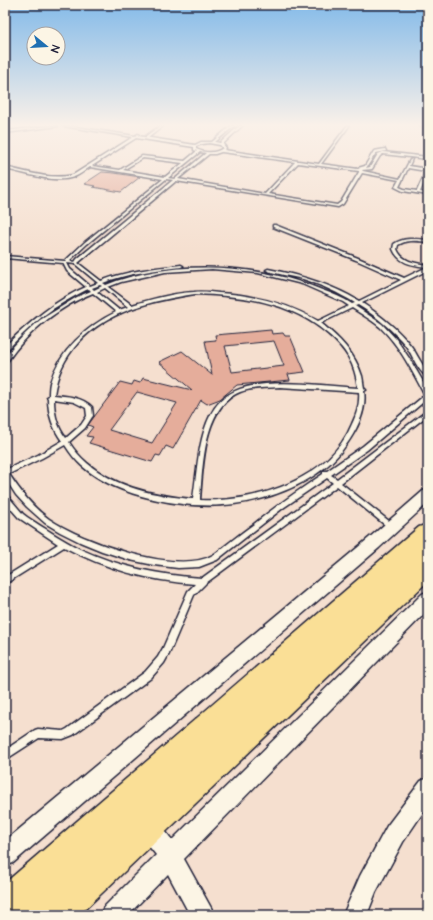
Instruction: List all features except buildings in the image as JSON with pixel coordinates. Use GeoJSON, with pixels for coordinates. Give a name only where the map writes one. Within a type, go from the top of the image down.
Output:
{"type":"FeatureCollection","features":[{"type":"Feature","properties":{"kind":"highway"},"geometry":{"type":"LineString","coordinates":[[5,908],[428,535]]}},
{"type":"Feature","properties":{"kind":"highway"},"geometry":{"type":"LineString","coordinates":[[51,915],[428,564]]}},
{"type":"Feature","properties":{"kind":"street"},"geometry":{"type":"LineString","coordinates":[[5,855],[428,495]]}},
{"type":"Feature","properties":{"kind":"street"},"geometry":{"type":"LineString","coordinates":[[112,915],[428,599]]}},
{"type":"Feature","properties":{"kind":"street"},"geometry":{"type":"LineString","coordinates":[[355,915],[368,884],[395,834],[428,788]]}},
{"type":"Feature","properties":{"kind":"street"},"geometry":{"type":"LineString","coordinates":[[127,800],[170,856],[203,915]]}},
{"type":"Feature","properties":{"kind":"lane"},"geometry":{"type":"LineString","coordinates":[[10,169],[63,179],[74,176],[85,169]]}},
{"type":"Feature","properties":{"kind":"lane"},"geometry":{"type":"LineString","coordinates":[[108,169],[165,180],[338,206],[342,203],[361,170],[366,169]]}},
{"type":"Feature","properties":{"kind":"lane"},"geometry":{"type":"LineString","coordinates":[[65,263],[82,246],[178,169]]}},
{"type":"Feature","properties":{"kind":"lane"},"geometry":{"type":"LineString","coordinates":[[76,263],[83,254],[189,169]]}},
{"type":"Feature","properties":{"kind":"lane"},"geometry":{"type":"LineString","coordinates":[[266,195],[290,169]]}},
{"type":"Feature","properties":{"kind":"lane"},"geometry":{"type":"LineString","coordinates":[[354,169],[401,180]]}},
{"type":"Feature","properties":{"kind":"lane"},"geometry":{"type":"LineString","coordinates":[[406,169],[397,186],[398,188],[428,194]]}},
{"type":"Feature","properties":{"kind":"lane"},"geometry":{"type":"LineString","coordinates":[[418,192],[428,170]]}},
{"type":"Feature","properties":{"kind":"lane"},"geometry":{"type":"LineString","coordinates":[[274,226],[405,280]]}},
{"type":"Feature","properties":{"kind":"lane"},"geometry":{"type":"LineString","coordinates":[[428,241],[412,239],[404,240],[394,246],[393,250],[395,254],[406,261],[428,267]]}},
{"type":"Feature","properties":{"kind":"lane"},"geometry":{"type":"LineString","coordinates":[[5,257],[76,263],[132,306]]}},
{"type":"Feature","properties":{"kind":"lane"},"geometry":{"type":"LineString","coordinates":[[65,263],[68,270],[120,312]]}},
{"type":"Feature","properties":{"kind":"lane"},"geometry":{"type":"LineString","coordinates":[[5,349],[19,334],[50,308],[70,296],[100,282],[150,269],[170,266],[237,266],[279,272],[300,277],[325,286],[358,303],[386,321],[411,349],[420,365],[428,375]]}},
{"type":"Feature","properties":{"kind":"lane"},"geometry":{"type":"LineString","coordinates":[[318,323],[428,267]]}},
{"type":"Feature","properties":{"kind":"lane"},"geometry":{"type":"LineString","coordinates":[[5,361],[24,336],[49,316],[74,299],[94,290],[153,273],[177,270],[246,270],[266,273],[307,284],[340,298],[352,306],[381,326],[396,342],[428,395],[365,448],[281,506],[215,558],[207,563],[188,565],[150,561],[129,556],[84,541],[48,521],[23,498],[5,473],[64,443],[87,422],[90,416],[89,407],[82,402],[74,399],[50,397]]}},
{"type":"Feature","properties":{"kind":"lane"},"geometry":{"type":"LineString","coordinates":[[195,293],[228,294],[261,299],[283,306],[318,323],[336,338],[353,360],[360,374],[363,390],[360,417],[346,444],[320,469],[285,488],[242,500],[196,503],[153,498],[115,485],[85,466],[64,443],[54,423],[51,412],[50,397],[54,376],[64,356],[79,338],[98,324],[120,312],[132,306],[169,297],[195,293]]}},
{"type":"Feature","properties":{"kind":"lane"},"geometry":{"type":"LineString","coordinates":[[196,503],[210,422],[223,401],[229,396],[246,388],[274,386],[363,390]]}},
{"type":"Feature","properties":{"kind":"lane"},"geometry":{"type":"LineString","coordinates":[[5,755],[38,733],[63,735],[70,732],[148,675],[161,660],[191,593],[202,581],[336,483],[428,412]]}},
{"type":"Feature","properties":{"kind":"lane"},"geometry":{"type":"LineString","coordinates":[[320,469],[392,527]]}},
{"type":"Feature","properties":{"kind":"lane"},"geometry":{"type":"LineString","coordinates":[[5,497],[22,516],[48,535],[82,554],[114,566],[178,580],[202,581]]}},
{"type":"Feature","properties":{"kind":"lane"},"geometry":{"type":"LineString","coordinates":[[5,581],[64,544]]}}]}
